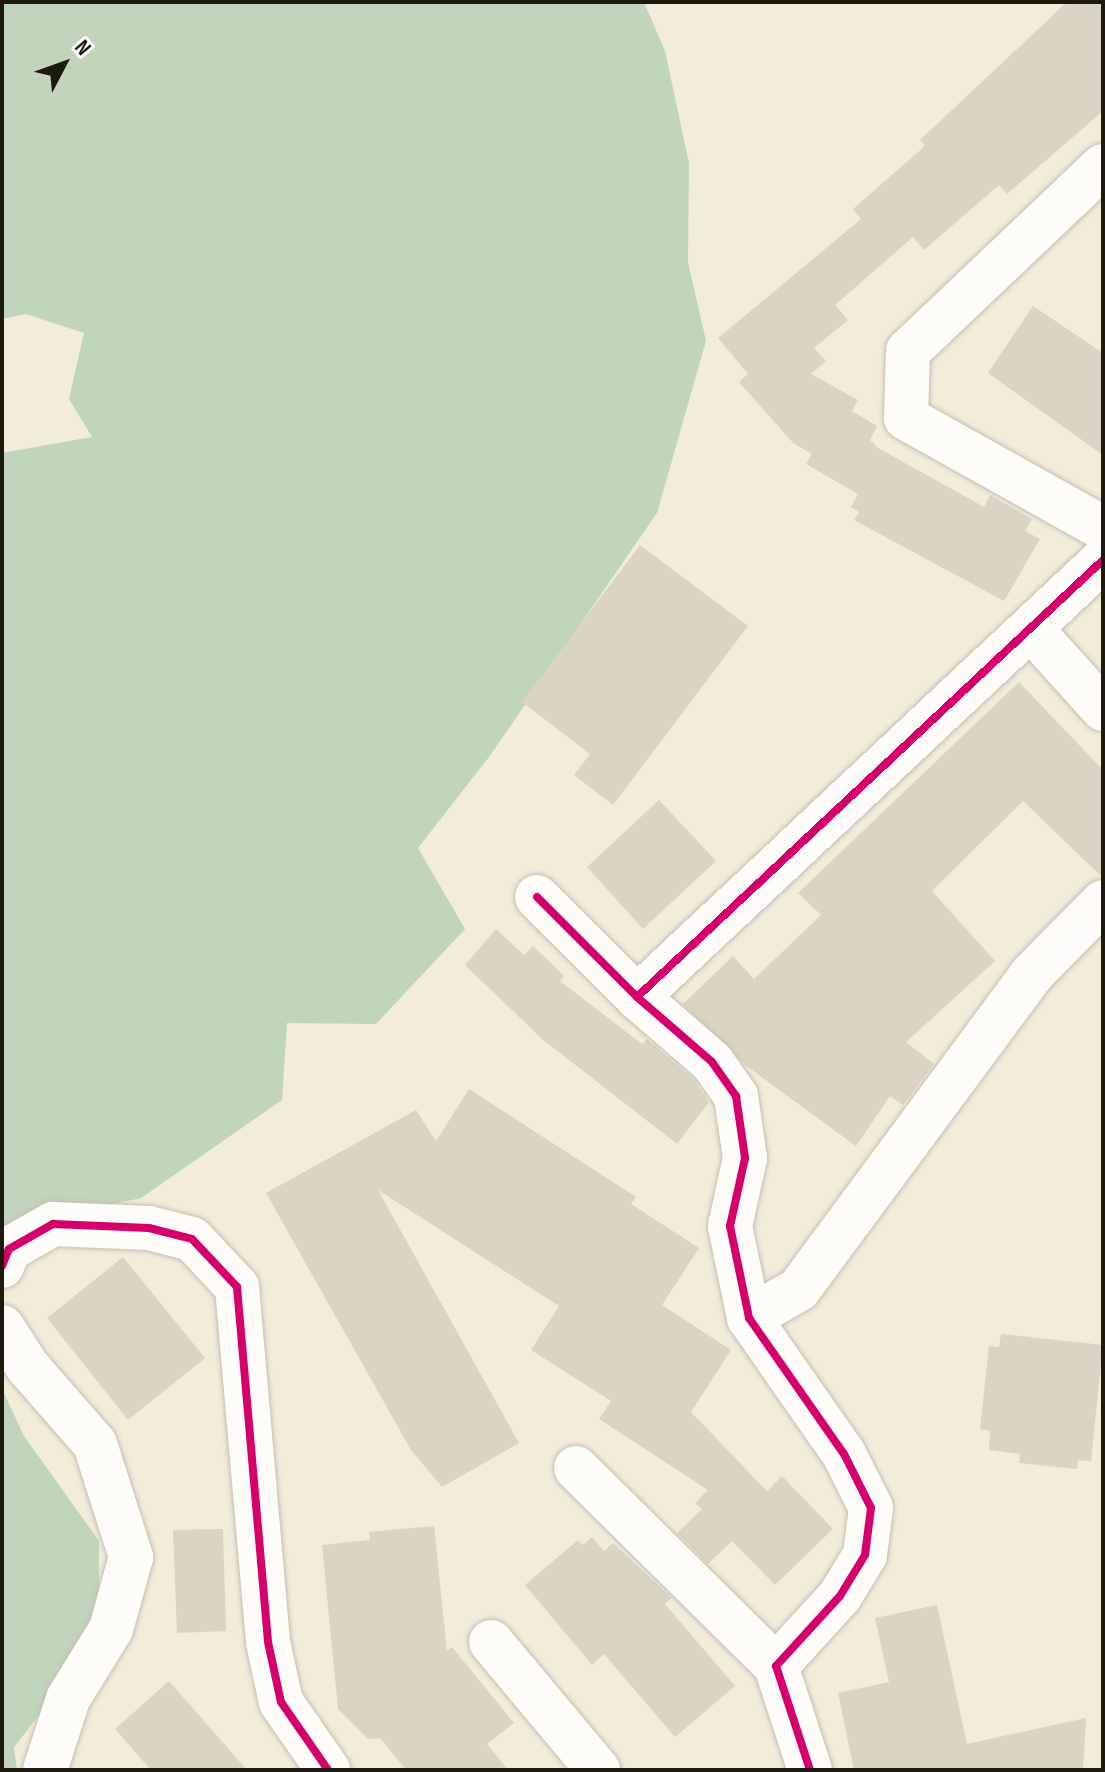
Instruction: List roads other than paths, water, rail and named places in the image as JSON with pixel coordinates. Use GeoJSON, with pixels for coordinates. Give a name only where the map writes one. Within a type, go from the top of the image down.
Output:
{"type":"FeatureCollection","features":[{"type":"Feature","properties":{"kind":"street"},"geometry":{"type":"LineString","coordinates":[[1103,166],[908,351],[906,418],[1103,528]]}},
{"type":"Feature","properties":{"kind":"street"},"geometry":{"type":"LineString","coordinates":[[637,997],[1103,560]]}},
{"type":"Feature","properties":{"kind":"street"},"geometry":{"type":"LineString","coordinates":[[1031,629],[1103,709]]}},
{"type":"Feature","properties":{"kind":"street"},"geometry":{"type":"LineString","coordinates":[[537,897],[637,997],[712,1062],[736,1096],[745,1158],[730,1226],[749,1318],[844,1454],[871,1508],[865,1555],[840,1596],[776,1666]]}},
{"type":"Feature","properties":{"kind":"street"},"geometry":{"type":"LineString","coordinates":[[749,1318],[799,1289],[1032,974],[1103,902]]}},
{"type":"Feature","properties":{"kind":"street"},"geometry":{"type":"LineString","coordinates":[[2,1266],[9,1249],[53,1224],[149,1228],[192,1239],[237,1287],[268,1642],[281,1702],[328,1770]]}},
{"type":"Feature","properties":{"kind":"street"},"geometry":{"type":"LineString","coordinates":[[2,1327],[27,1366],[95,1444],[131,1557],[111,1629],[68,1699],[45,1770]]}},
{"type":"Feature","properties":{"kind":"street"},"geometry":{"type":"LineString","coordinates":[[576,1468],[776,1666],[810,1770]]}},
{"type":"Feature","properties":{"kind":"street"},"geometry":{"type":"LineString","coordinates":[[491,1642],[598,1770]]}}]}
